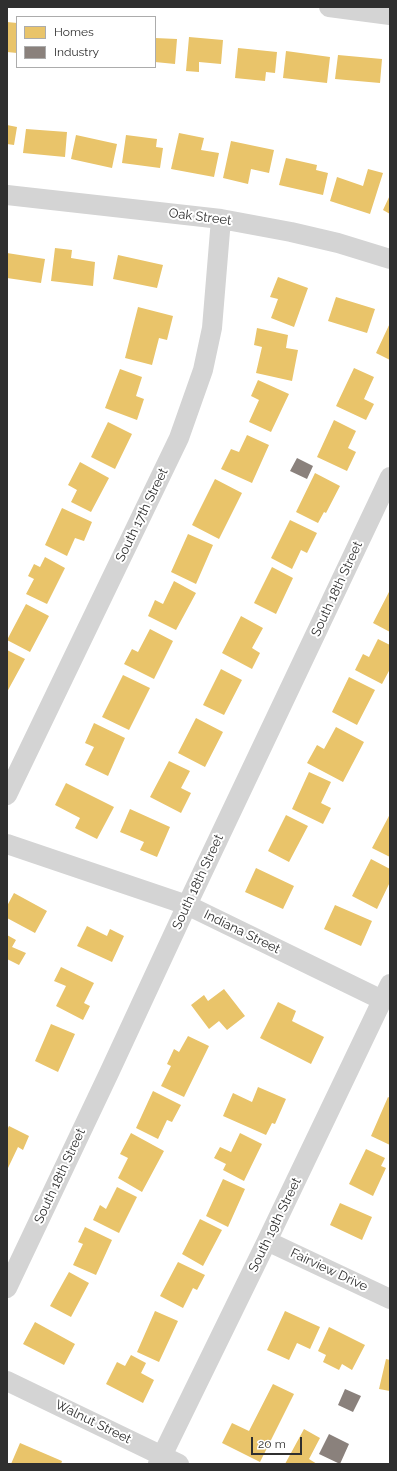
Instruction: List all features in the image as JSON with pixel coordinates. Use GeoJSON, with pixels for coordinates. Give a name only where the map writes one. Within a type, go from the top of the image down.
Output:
{"type":"FeatureCollection","features":[{"type":"Feature","properties":{"kind":"street"},"geometry":{"type":"LineString","coordinates":[[328,7],[390,15]]}},
{"type":"Feature","properties":{"kind":"street","name":"Oak Street"},"geometry":{"type":"LineString","coordinates":[[7,195],[221,219],[291,232],[390,259]]}},
{"type":"Feature","properties":{"kind":"street","name":"South 17th Street"},"geometry":{"type":"LineString","coordinates":[[7,795],[179,438],[203,370],[212,328],[221,219]]}},
{"type":"Feature","properties":{"kind":"street","name":"South 18th Street"},"geometry":{"type":"LineString","coordinates":[[7,1288],[390,477]]}},
{"type":"Feature","properties":{"kind":"street","name":"Indiana Street"},"geometry":{"type":"LineString","coordinates":[[7,844],[187,905],[386,992]]}},
{"type":"Feature","properties":{"kind":"street","name":"South 19th Street"},"geometry":{"type":"LineString","coordinates":[[166,1461],[267,1241],[386,992]]}},
{"type":"Feature","properties":{"kind":"street","name":"Fairview Drive"},"geometry":{"type":"LineString","coordinates":[[267,1241],[390,1300]]}},
{"type":"Feature","properties":{"kind":"street","name":"Walnut Street"},"geometry":{"type":"LineString","coordinates":[[7,1381],[166,1461]]}},
{"type":"Feature","properties":{"kind":"building: Homes"},"geometry":{"type":"Polygon","coordinates":[[[7,22],[16,23],[16,53],[7,52],[7,22]]]}},
{"type":"Feature","properties":{"kind":"building: Homes"},"geometry":{"type":"Polygon","coordinates":[[[189,37],[223,40],[221,64],[199,62],[199,72],[186,71],[189,37]]]}},
{"type":"Feature","properties":{"kind":"building: Homes"},"geometry":{"type":"Polygon","coordinates":[[[156,38],[177,39],[175,64],[156,62],[156,38]]]}},
{"type":"Feature","properties":{"kind":"building: Homes"},"geometry":{"type":"Polygon","coordinates":[[[238,48],[277,52],[275,73],[266,72],[265,81],[235,78],[238,48]]]}},
{"type":"Feature","properties":{"kind":"building: Homes"},"geometry":{"type":"Polygon","coordinates":[[[286,51],[330,57],[327,83],[283,78],[286,51]]]}},
{"type":"Feature","properties":{"kind":"building: Homes"},"geometry":{"type":"Polygon","coordinates":[[[338,55],[382,59],[380,83],[335,79],[338,55]]]}},
{"type":"Feature","properties":{"kind":"building: Homes"},"geometry":{"type":"Polygon","coordinates":[[[7,125],[17,127],[14,145],[7,144],[7,125]]]}},
{"type":"Feature","properties":{"kind":"building: Homes"},"geometry":{"type":"Polygon","coordinates":[[[26,129],[67,132],[65,157],[23,153],[26,129]]]}},
{"type":"Feature","properties":{"kind":"building: Homes"},"geometry":{"type":"Polygon","coordinates":[[[179,133],[204,138],[201,150],[219,153],[214,177],[171,169],[179,133]]]}},
{"type":"Feature","properties":{"kind":"building: Homes"},"geometry":{"type":"Polygon","coordinates":[[[76,135],[117,144],[112,168],[71,159],[76,135]]]}},
{"type":"Feature","properties":{"kind":"building: Homes"},"geometry":{"type":"Polygon","coordinates":[[[126,135],[157,139],[156,147],[163,148],[160,168],[122,163],[126,135]]]}},
{"type":"Feature","properties":{"kind":"building: Homes"},"geometry":{"type":"Polygon","coordinates":[[[231,141],[274,150],[269,173],[251,169],[248,184],[223,178],[231,141]]]}},
{"type":"Feature","properties":{"kind":"building: Homes"},"geometry":{"type":"Polygon","coordinates":[[[286,158],[317,165],[316,170],[328,173],[323,195],[279,185],[286,158]]]}},
{"type":"Feature","properties":{"kind":"building: Homes"},"geometry":{"type":"Polygon","coordinates":[[[368,169],[383,173],[370,214],[330,201],[337,177],[363,186],[368,169]]]}},
{"type":"Feature","properties":{"kind":"building: Homes"},"geometry":{"type":"Polygon","coordinates":[[[390,195],[390,214],[383,210],[390,195]]]}},
{"type":"Feature","properties":{"kind":"building: Homes"},"geometry":{"type":"Polygon","coordinates":[[[55,248],[72,250],[71,258],[95,262],[93,286],[51,281],[55,248]]]}},
{"type":"Feature","properties":{"kind":"building: Homes"},"geometry":{"type":"Polygon","coordinates":[[[7,253],[45,259],[41,283],[7,278],[7,253]]]}},
{"type":"Feature","properties":{"kind":"building: Homes"},"geometry":{"type":"Polygon","coordinates":[[[118,255],[163,265],[157,288],[113,279],[118,255]]]}},
{"type":"Feature","properties":{"kind":"building: Homes"},"geometry":{"type":"Polygon","coordinates":[[[278,277],[308,288],[294,327],[271,318],[278,299],[270,297],[278,277]]]}},
{"type":"Feature","properties":{"kind":"building: Homes"},"geometry":{"type":"Polygon","coordinates":[[[336,297],[375,309],[367,333],[328,321],[336,297]]]}},
{"type":"Feature","properties":{"kind":"building: Homes"},"geometry":{"type":"Polygon","coordinates":[[[138,307],[173,316],[167,340],[159,338],[152,365],[125,358],[138,307]]]}},
{"type":"Feature","properties":{"kind":"building: Homes"},"geometry":{"type":"Polygon","coordinates":[[[390,323],[390,360],[376,353],[390,323]]]}},
{"type":"Feature","properties":{"kind":"building: Homes"},"geometry":{"type":"Polygon","coordinates":[[[257,328],[288,335],[286,348],[298,350],[292,381],[256,373],[262,347],[254,345],[257,328]]]}},
{"type":"Feature","properties":{"kind":"building: Homes"},"geometry":{"type":"Polygon","coordinates":[[[354,368],[374,377],[364,399],[374,404],[366,420],[336,406],[354,368]]]}},
{"type":"Feature","properties":{"kind":"building: Homes"},"geometry":{"type":"Polygon","coordinates":[[[120,369],[142,377],[136,396],[144,399],[137,420],[105,408],[120,369]]]}},
{"type":"Feature","properties":{"kind":"building: Homes"},"geometry":{"type":"Polygon","coordinates":[[[258,380],[289,394],[271,432],[249,422],[259,400],[251,396],[258,380]]]}},
{"type":"Feature","properties":{"kind":"building: Homes"},"geometry":{"type":"Polygon","coordinates":[[[334,420],[356,431],[348,448],[356,452],[347,471],[317,457],[334,420]]]}},
{"type":"Feature","properties":{"kind":"building: Homes"},"geometry":{"type":"Polygon","coordinates":[[[108,422],[132,434],[115,469],[91,457],[108,422]]]}},
{"type":"Feature","properties":{"kind":"building: Homes"},"geometry":{"type":"Polygon","coordinates":[[[247,435],[269,445],[252,483],[221,469],[231,449],[239,452],[247,435]]]}},
{"type":"Feature","properties":{"kind":"building: Homes"},"geometry":{"type":"Polygon","coordinates":[[[80,462],[109,478],[91,512],[71,502],[77,490],[68,485],[80,462]]]}},
{"type":"Feature","properties":{"kind":"building: Homes"},"geometry":{"type":"Polygon","coordinates":[[[315,473],[340,486],[326,513],[324,512],[318,523],[296,512],[315,473]]]}},
{"type":"Feature","properties":{"kind":"building: Homes"},"geometry":{"type":"Polygon","coordinates":[[[215,479],[242,493],[219,539],[192,525],[215,479]]]}},
{"type":"Feature","properties":{"kind":"building: Homes"},"geometry":{"type":"Polygon","coordinates":[[[62,508],[92,522],[84,541],[75,538],[67,556],[45,545],[62,508]]]}},
{"type":"Feature","properties":{"kind":"building: Homes"},"geometry":{"type":"Polygon","coordinates":[[[290,520],[317,533],[307,553],[301,550],[292,569],[271,558],[290,520]]]}},
{"type":"Feature","properties":{"kind":"building: Homes"},"geometry":{"type":"Polygon","coordinates":[[[188,534],[213,545],[196,584],[171,572],[188,534]]]}},
{"type":"Feature","properties":{"kind":"building: Homes"},"geometry":{"type":"Polygon","coordinates":[[[45,557],[65,568],[47,604],[26,594],[34,579],[28,576],[34,564],[40,567],[45,557]]]}},
{"type":"Feature","properties":{"kind":"building: Homes"},"geometry":{"type":"Polygon","coordinates":[[[272,567],[293,578],[276,614],[254,603],[272,567]]]}},
{"type":"Feature","properties":{"kind":"building: Homes"},"geometry":{"type":"Polygon","coordinates":[[[174,581],[196,593],[176,630],[148,616],[155,600],[163,604],[174,581]]]}},
{"type":"Feature","properties":{"kind":"building: Homes"},"geometry":{"type":"Polygon","coordinates":[[[390,590],[390,632],[373,623],[390,590]]]}},
{"type":"Feature","properties":{"kind":"building: Homes"},"geometry":{"type":"Polygon","coordinates":[[[26,604],[49,616],[30,652],[7,640],[26,604]]]}},
{"type":"Feature","properties":{"kind":"building: Homes"},"geometry":{"type":"Polygon","coordinates":[[[241,616],[263,628],[252,648],[260,653],[252,669],[222,653],[241,616]]]}},
{"type":"Feature","properties":{"kind":"building: Homes"},"geometry":{"type":"Polygon","coordinates":[[[150,629],[173,641],[154,679],[124,664],[132,649],[138,652],[150,629]]]}},
{"type":"Feature","properties":{"kind":"building: Homes"},"geometry":{"type":"Polygon","coordinates":[[[378,639],[390,645],[390,669],[382,684],[355,670],[363,654],[369,657],[378,639]]]}},
{"type":"Feature","properties":{"kind":"building: Homes"},"geometry":{"type":"Polygon","coordinates":[[[7,650],[25,659],[7,692],[7,650]]]}},
{"type":"Feature","properties":{"kind":"building: Homes"},"geometry":{"type":"Polygon","coordinates":[[[221,669],[242,680],[224,715],[203,705],[221,669]]]}},
{"type":"Feature","properties":{"kind":"building: Homes"},"geometry":{"type":"Polygon","coordinates":[[[123,675],[150,688],[129,730],[102,717],[123,675]]]}},
{"type":"Feature","properties":{"kind":"building: Homes"},"geometry":{"type":"Polygon","coordinates":[[[349,677],[375,690],[357,725],[332,712],[349,677]]]}},
{"type":"Feature","properties":{"kind":"building: Homes"},"geometry":{"type":"Polygon","coordinates":[[[196,718],[223,732],[205,767],[178,753],[196,718]]]}},
{"type":"Feature","properties":{"kind":"building: Homes"},"geometry":{"type":"Polygon","coordinates":[[[94,723],[125,738],[108,776],[85,765],[94,747],[85,743],[94,723]]]}},
{"type":"Feature","properties":{"kind":"building: Homes"},"geometry":{"type":"Polygon","coordinates":[[[336,727],[364,742],[343,782],[307,763],[317,745],[324,749],[336,727]]]}},
{"type":"Feature","properties":{"kind":"building: Homes"},"geometry":{"type":"Polygon","coordinates":[[[169,761],[190,771],[181,788],[191,793],[181,813],[150,797],[169,761]]]}},
{"type":"Feature","properties":{"kind":"building: Homes"},"geometry":{"type":"Polygon","coordinates":[[[309,772],[331,782],[321,803],[331,808],[323,824],[292,809],[309,772]]]}},
{"type":"Feature","properties":{"kind":"building: Homes"},"geometry":{"type":"Polygon","coordinates":[[[66,783],[114,807],[97,839],[75,828],[80,818],[55,805],[66,783]]]}},
{"type":"Feature","properties":{"kind":"building: Homes"},"geometry":{"type":"Polygon","coordinates":[[[130,809],[170,827],[157,857],[140,850],[144,842],[120,832],[130,809]]]}},
{"type":"Feature","properties":{"kind":"building: Homes"},"geometry":{"type":"Polygon","coordinates":[[[390,814],[390,857],[372,848],[390,814]]]}},
{"type":"Feature","properties":{"kind":"building: Homes"},"geometry":{"type":"Polygon","coordinates":[[[286,815],[308,826],[289,862],[268,851],[286,815]]]}},
{"type":"Feature","properties":{"kind":"building: Homes"},"geometry":{"type":"Polygon","coordinates":[[[371,859],[390,869],[390,882],[377,909],[352,896],[371,859]]]}},
{"type":"Feature","properties":{"kind":"building: Homes"},"geometry":{"type":"Polygon","coordinates":[[[256,868],[294,886],[283,909],[245,892],[256,868]]]}},
{"type":"Feature","properties":{"kind":"building: Homes"},"geometry":{"type":"Polygon","coordinates":[[[14,893],[47,911],[35,933],[7,918],[7,906],[14,893]]]}},
{"type":"Feature","properties":{"kind":"building: Homes"},"geometry":{"type":"Polygon","coordinates":[[[335,905],[372,921],[361,946],[324,929],[335,905]]]}},
{"type":"Feature","properties":{"kind":"building: Homes"},"geometry":{"type":"Polygon","coordinates":[[[87,926],[107,936],[110,929],[124,936],[112,962],[77,946],[87,926]]]}},
{"type":"Feature","properties":{"kind":"building: Homes"},"geometry":{"type":"Polygon","coordinates":[[[7,935],[16,940],[12,947],[26,953],[19,965],[7,959],[7,935]]]}},
{"type":"Feature","properties":{"kind":"building: Homes"},"geometry":{"type":"Polygon","coordinates":[[[61,967],[94,983],[84,1003],[90,1006],[83,1020],[56,1006],[66,986],[54,981],[61,967]]]}},
{"type":"Feature","properties":{"kind":"building: Homes"},"geometry":{"type":"Polygon","coordinates":[[[224,989],[245,1016],[227,1030],[219,1021],[209,1029],[191,1005],[204,995],[208,1001],[224,989]]]}},
{"type":"Feature","properties":{"kind":"building: Homes"},"geometry":{"type":"Polygon","coordinates":[[[278,1002],[296,1011],[292,1021],[324,1037],[311,1064],[260,1038],[278,1002]]]}},
{"type":"Feature","properties":{"kind":"building: Homes"},"geometry":{"type":"Polygon","coordinates":[[[51,1024],[75,1034],[58,1072],[35,1061],[51,1024]]]}},
{"type":"Feature","properties":{"kind":"building: Homes"},"geometry":{"type":"Polygon","coordinates":[[[188,1036],[209,1046],[184,1097],[161,1086],[171,1066],[167,1064],[174,1049],[179,1052],[188,1036]]]}},
{"type":"Feature","properties":{"kind":"building: Homes"},"geometry":{"type":"Polygon","coordinates":[[[258,1087],[286,1099],[275,1124],[272,1123],[266,1135],[223,1116],[233,1093],[252,1102],[258,1087]]]}},
{"type":"Feature","properties":{"kind":"building: Homes"},"geometry":{"type":"Polygon","coordinates":[[[153,1091],[181,1105],[172,1122],[167,1120],[158,1139],[136,1128],[153,1091]]]}},
{"type":"Feature","properties":{"kind":"building: Homes"},"geometry":{"type":"Polygon","coordinates":[[[388,1097],[390,1098],[390,1145],[371,1136],[388,1097]]]}},
{"type":"Feature","properties":{"kind":"building: Homes"},"geometry":{"type":"Polygon","coordinates":[[[9,1126],[29,1136],[23,1150],[18,1147],[8,1168],[7,1130],[9,1126]]]}},
{"type":"Feature","properties":{"kind":"building: Homes"},"geometry":{"type":"Polygon","coordinates":[[[131,1133],[164,1151],[142,1192],[118,1178],[128,1158],[120,1154],[131,1133]]]}},
{"type":"Feature","properties":{"kind":"building: Homes"},"geometry":{"type":"Polygon","coordinates":[[[240,1133],[262,1144],[244,1181],[223,1170],[226,1164],[214,1158],[220,1147],[231,1152],[240,1133]]]}},
{"type":"Feature","properties":{"kind":"building: Homes"},"geometry":{"type":"Polygon","coordinates":[[[366,1149],[385,1158],[381,1166],[386,1168],[373,1196],[349,1184],[366,1149]]]}},
{"type":"Feature","properties":{"kind":"building: Homes"},"geometry":{"type":"Polygon","coordinates":[[[223,1179],[245,1189],[228,1227],[206,1216],[223,1179]]]}},
{"type":"Feature","properties":{"kind":"building: Homes"},"geometry":{"type":"Polygon","coordinates":[[[117,1187],[137,1197],[119,1233],[93,1220],[100,1205],[106,1209],[117,1187]]]}},
{"type":"Feature","properties":{"kind":"building: Homes"},"geometry":{"type":"Polygon","coordinates":[[[340,1203],[372,1217],[362,1240],[330,1225],[340,1203]]]}},
{"type":"Feature","properties":{"kind":"building: Homes"},"geometry":{"type":"Polygon","coordinates":[[[200,1219],[222,1230],[203,1266],[182,1254],[200,1219]]]}},
{"type":"Feature","properties":{"kind":"building: Homes"},"geometry":{"type":"Polygon","coordinates":[[[85,1227],[112,1240],[96,1275],[73,1265],[83,1244],[78,1242],[85,1227]]]}},
{"type":"Feature","properties":{"kind":"building: Homes"},"geometry":{"type":"Polygon","coordinates":[[[178,1262],[205,1275],[197,1290],[193,1288],[183,1308],[160,1296],[178,1262]]]}},
{"type":"Feature","properties":{"kind":"building: Homes"},"geometry":{"type":"Polygon","coordinates":[[[69,1272],[89,1283],[71,1317],[50,1306],[69,1272]]]}},
{"type":"Feature","properties":{"kind":"building: Homes"},"geometry":{"type":"Polygon","coordinates":[[[155,1311],[178,1321],[159,1362],[137,1352],[155,1311]]]}},
{"type":"Feature","properties":{"kind":"building: Homes"},"geometry":{"type":"Polygon","coordinates":[[[285,1311],[320,1327],[310,1349],[297,1343],[289,1360],[267,1350],[285,1311]]]}},
{"type":"Feature","properties":{"kind":"building: Homes"},"geometry":{"type":"Polygon","coordinates":[[[35,1322],[75,1344],[64,1365],[23,1344],[35,1322]]]}},
{"type":"Feature","properties":{"kind":"building: Homes"},"geometry":{"type":"Polygon","coordinates":[[[329,1327],[365,1345],[352,1370],[342,1364],[339,1370],[323,1362],[326,1355],[318,1351],[329,1327]]]}},
{"type":"Feature","properties":{"kind":"building: Homes"},"geometry":{"type":"Polygon","coordinates":[[[131,1355],[146,1363],[141,1373],[154,1380],[143,1403],[106,1384],[117,1362],[125,1366],[131,1355]]]}},
{"type":"Feature","properties":{"kind":"building: Homes"},"geometry":{"type":"Polygon","coordinates":[[[386,1359],[390,1360],[390,1391],[379,1389],[386,1359]]]}},
{"type":"Feature","properties":{"kind":"building: Homes"},"geometry":{"type":"Polygon","coordinates":[[[273,1384],[294,1394],[260,1462],[222,1443],[232,1423],[249,1431],[273,1384]]]}},
{"type":"Feature","properties":{"kind":"building: Homes"},"geometry":{"type":"Polygon","coordinates":[[[304,1429],[320,1438],[309,1459],[317,1464],[285,1464],[304,1429]]]}},
{"type":"Feature","properties":{"kind":"building: Homes"},"geometry":{"type":"Polygon","coordinates":[[[20,1443],[62,1461],[61,1464],[11,1464],[20,1443]]]}},
{"type":"Feature","properties":{"kind":"building: Industry"},"geometry":{"type":"Polygon","coordinates":[[[297,458],[313,466],[307,479],[290,471],[297,458]]]}},
{"type":"Feature","properties":{"kind":"building: Industry"},"geometry":{"type":"Polygon","coordinates":[[[345,1389],[361,1396],[353,1412],[338,1405],[345,1389]]]}},
{"type":"Feature","properties":{"kind":"building: Industry"},"geometry":{"type":"Polygon","coordinates":[[[329,1434],[349,1444],[340,1464],[319,1454],[329,1434]]]}}]}
